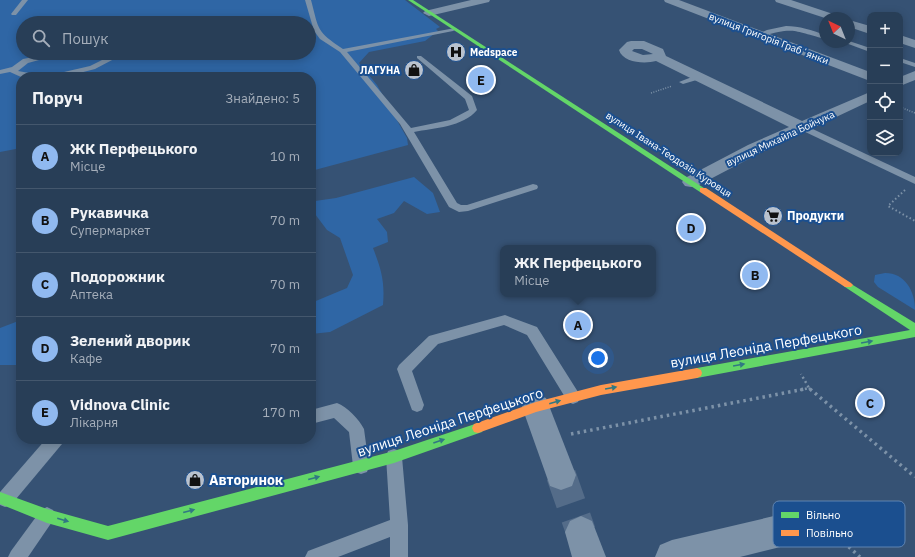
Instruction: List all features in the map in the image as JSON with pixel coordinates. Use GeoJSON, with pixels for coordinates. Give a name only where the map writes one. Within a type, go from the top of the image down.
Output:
{"type":"FeatureCollection","features":[{"type":"Feature","properties":{"kind":"street","name":"вулиця Івана-Теодозія Куровця"},"geometry":{"type":"LineString","coordinates":[[410,0],[915,328]]}},
{"type":"Feature","properties":{"kind":"street"},"geometry":{"type":"LineString","coordinates":[[429,13],[485,0]]}},
{"type":"Feature","properties":{"kind":"street","name":"вулиця Григорія Грабʼянки"},"geometry":{"type":"LineString","coordinates":[[669,0],[867,76]]}},
{"type":"Feature","properties":{"kind":"street"},"geometry":{"type":"LineString","coordinates":[[780,0],[819,13]]}},
{"type":"Feature","properties":{"kind":"street"},"geometry":{"type":"LineString","coordinates":[[855,25],[867,29]]}},
{"type":"Feature","properties":{"kind":"street"},"geometry":{"type":"LineString","coordinates":[[903,41],[915,44]]}},
{"type":"Feature","properties":{"kind":"street"},"geometry":{"type":"LineString","coordinates":[[657,57],[802,127]]}},
{"type":"Feature","properties":{"kind":"street"},"geometry":{"type":"LineString","coordinates":[[903,81],[915,75]]}},
{"type":"Feature","properties":{"kind":"street","name":"вулиця Михайла Бойчука"},"geometry":{"type":"LineString","coordinates":[[691,182],[754,149],[867,97]]}},
{"type":"Feature","properties":{"kind":"street","name":"вулиця Леоніда Перфецького"},"geometry":{"type":"LineString","coordinates":[[2,499],[47,516],[108,533],[394,457],[536,407],[601,390],[915,333]]}},
{"type":"Feature","properties":{"kind":"street"},"geometry":{"type":"LineString","coordinates":[[536,407],[560,475]]}},
{"type":"Feature","properties":{"kind":"street"},"geometry":{"type":"LineString","coordinates":[[676,557],[773,533]]}},
{"type":"Feature","properties":{"kind":"lane"},"geometry":{"type":"LineString","coordinates":[[14,14],[24,0]]}},
{"type":"Feature","properties":{"kind":"lane"},"geometry":{"type":"LineString","coordinates":[[308,0],[310,16]]}},
{"type":"Feature","properties":{"kind":"lane"},"geometry":{"type":"LineString","coordinates":[[759,34],[787,27],[802,29],[819,35]]}},
{"type":"Feature","properties":{"kind":"lane"},"geometry":{"type":"LineString","coordinates":[[342,51],[454,29]]}},
{"type":"Feature","properties":{"kind":"lane"},"geometry":{"type":"LineString","coordinates":[[316,33],[342,51],[404,123],[453,205],[459,209],[468,208],[533,187]]}},
{"type":"Feature","properties":{"kind":"lane"},"geometry":{"type":"LineString","coordinates":[[855,45],[867,49]]}},
{"type":"Feature","properties":{"kind":"lane"},"geometry":{"type":"LineString","coordinates":[[408,131],[461,119],[470,114],[473,110],[469,98],[419,57]]}},
{"type":"Feature","properties":{"kind":"lane"},"geometry":{"type":"LineString","coordinates":[[0,72],[14,69],[26,61],[30,60]]}},
{"type":"Feature","properties":{"kind":"lane"},"geometry":{"type":"LineString","coordinates":[[73,72],[92,68],[108,60]]}},
{"type":"Feature","properties":{"kind":"lane"},"geometry":{"type":"LineString","coordinates":[[903,61],[915,65]]}},
{"type":"Feature","properties":{"kind":"lane"},"geometry":{"type":"LineString","coordinates":[[14,69],[14,72],[16,73]]}},
{"type":"Feature","properties":{"kind":"lane"},"geometry":{"type":"LineString","coordinates":[[683,82],[697,77]]}},
{"type":"Feature","properties":{"kind":"lane"},"geometry":{"type":"LineString","coordinates":[[802,127],[912,184]]}},
{"type":"Feature","properties":{"kind":"lane"},"geometry":{"type":"LineString","coordinates":[[417,405],[404,369],[434,340],[505,320],[532,331],[574,397]]}},
{"type":"Feature","properties":{"kind":"lane"},"geometry":{"type":"LineString","coordinates":[[316,416],[337,410],[356,429],[361,466]]}},
{"type":"Feature","properties":{"kind":"lane"},"geometry":{"type":"LineString","coordinates":[[2,499],[52,444]]}},
{"type":"Feature","properties":{"kind":"lane"},"geometry":{"type":"LineString","coordinates":[[394,457],[399,525],[399,557]]}},
{"type":"Feature","properties":{"kind":"lane"},"geometry":{"type":"LineString","coordinates":[[16,557],[47,516]]}},
{"type":"Feature","properties":{"kind":"lane"},"geometry":{"type":"LineString","coordinates":[[314,557],[399,525]]}},
{"type":"Feature","properties":{"kind":"path"},"geometry":{"type":"LineString","coordinates":[[651,94],[683,82]]}},
{"type":"Feature","properties":{"kind":"path"},"geometry":{"type":"LineString","coordinates":[[903,108],[915,113]]}},
{"type":"Feature","properties":{"kind":"path"},"geometry":{"type":"LineString","coordinates":[[912,184],[888,206],[915,221]]}},
{"type":"Feature","properties":{"kind":"path"},"geometry":{"type":"LineString","coordinates":[[800,372],[809,388],[915,477]]}},
{"type":"Feature","properties":{"kind":"path"},"geometry":{"type":"LineString","coordinates":[[548,438],[809,388]]}},
{"type":"Feature","properties":{"kind":"shaded area"},"geometry":{"type":"Polygon","coordinates":[[[0,0],[405,0],[440,27],[436,29],[438,31],[425,41],[369,52],[359,63],[377,85],[407,138],[408,145],[316,170],[316,72],[16,72],[16,149],[0,152],[0,0]]]}},
{"type":"Feature","properties":{"kind":"shaded area"},"geometry":{"type":"Polygon","coordinates":[[[414,177],[433,193],[440,212],[427,214],[404,201],[394,213],[377,219],[387,232],[388,242],[373,248],[382,275],[383,305],[330,332],[316,333],[316,301],[347,288],[353,275],[340,238],[327,230],[316,215],[316,201],[336,198],[414,177]]]}},
{"type":"Feature","properties":{"kind":"shaded area"},"geometry":{"type":"Polygon","coordinates":[[[885,273],[898,276],[908,284],[915,303],[915,310],[878,287],[874,282],[875,275],[885,273]]]}},
{"type":"Feature","properties":{"kind":"shaded area"},"geometry":{"type":"Polygon","coordinates":[[[16,322],[16,365],[0,365],[0,328],[16,322]]]}},
{"type":"Feature","properties":{"kind":"tunnel"},"geometry":{"type":"LineString","coordinates":[[561,475],[581,532]]}},
{"type":"Feature","properties":{"kind":"traffic: fast"},"geometry":{"type":"LineString","coordinates":[[410,0],[703,190]]}},
{"type":"Feature","properties":{"kind":"traffic: fast"},"geometry":{"type":"LineString","coordinates":[[848,285],[915,328]]}},
{"type":"Feature","properties":{"kind":"traffic: fast"},"geometry":{"type":"LineString","coordinates":[[697,373],[915,333]]}},
{"type":"Feature","properties":{"kind":"traffic: fast"},"geometry":{"type":"LineString","coordinates":[[0,498],[47,516],[108,533],[394,457],[478,428]]}},
{"type":"Feature","properties":{"kind":"traffic: slow"},"geometry":{"type":"LineString","coordinates":[[703,190],[848,285]]}},
{"type":"Feature","properties":{"kind":"traffic: slow"},"geometry":{"type":"LineString","coordinates":[[478,428],[536,407],[601,390],[697,373]]}},
{"type":"Feature","properties":{"kind":"place","name":"Medspace"},"geometry":{"type":"Point","coordinates":[456,52]}},
{"type":"Feature","properties":{"kind":"place","name":"ЛАГУНА"},"geometry":{"type":"Point","coordinates":[414,70]}},
{"type":"Feature","properties":{"kind":"place","name":"Vidnova Clinic"},"geometry":{"type":"Point","coordinates":[481,80]}},
{"type":"Feature","properties":{"kind":"place","name":"Продукти"},"geometry":{"type":"Point","coordinates":[773,216]}},
{"type":"Feature","properties":{"kind":"place","name":"Зелений дворик"},"geometry":{"type":"Point","coordinates":[691,228]}},
{"type":"Feature","properties":{"kind":"place","name":"Рукавичка"},"geometry":{"type":"Point","coordinates":[755,275]}},
{"type":"Feature","properties":{"kind":"place","name":"ЖК Перфецького"},"geometry":{"type":"Point","coordinates":[578,325]}},
{"type":"Feature","properties":{"kind":"place","name":"Подорожник"},"geometry":{"type":"Point","coordinates":[870,403]}},
{"type":"Feature","properties":{"kind":"place","name":"Авторинок"},"geometry":{"type":"Point","coordinates":[195,480]}}]}
